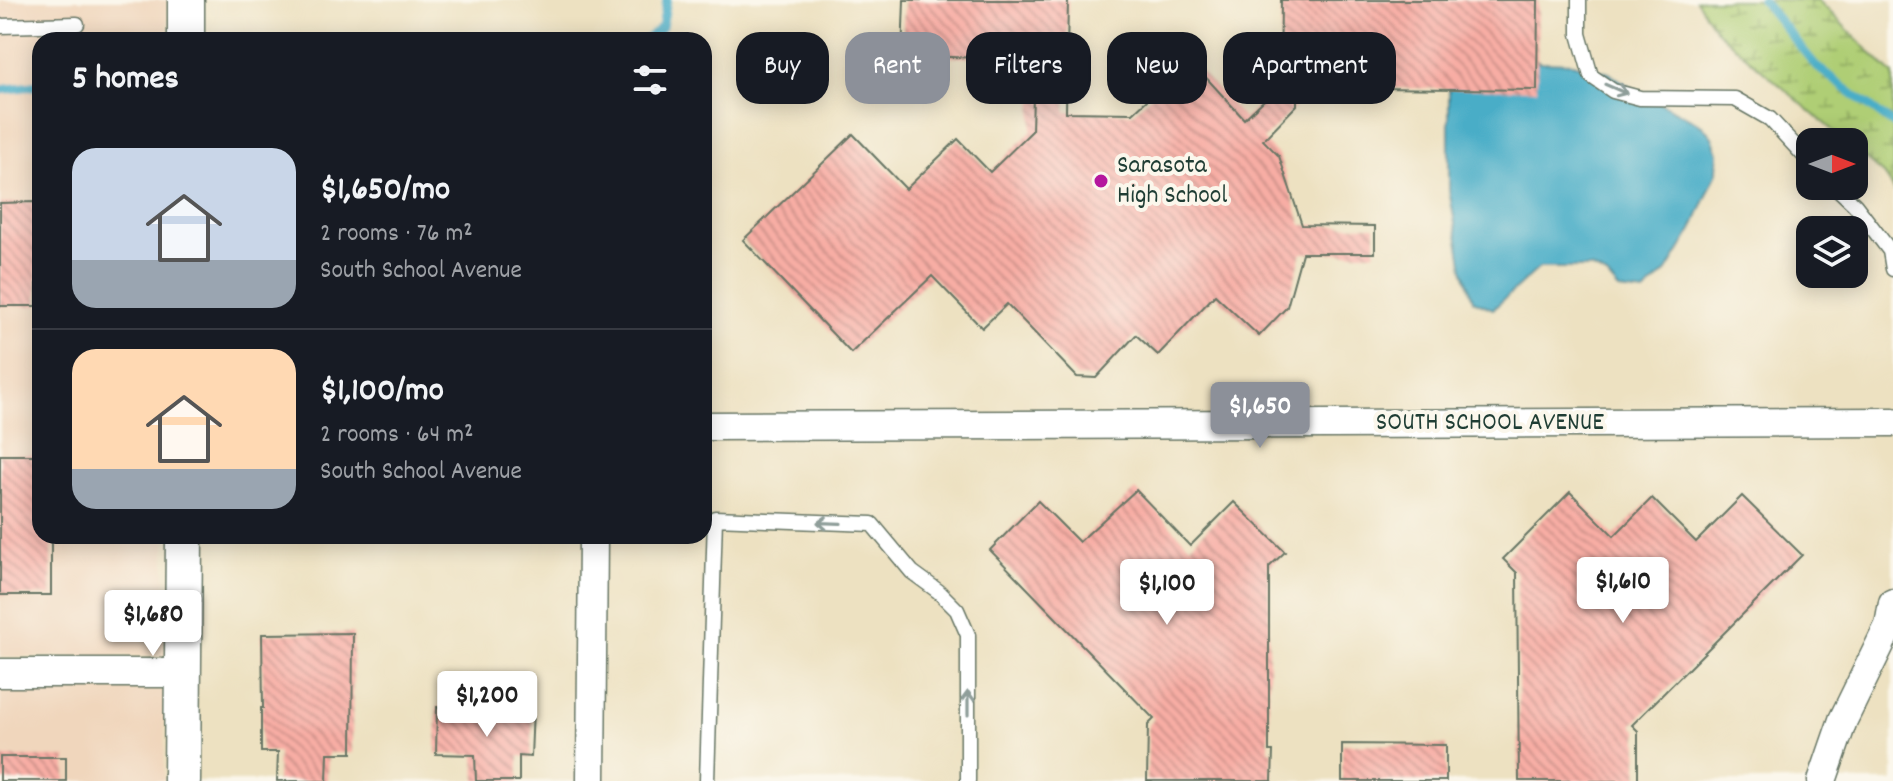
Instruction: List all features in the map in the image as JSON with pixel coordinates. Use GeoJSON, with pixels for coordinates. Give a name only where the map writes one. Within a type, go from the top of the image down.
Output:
{"type":"FeatureCollection","features":[{"type":"Feature","properties":{"kind":"street"},"geometry":{"type":"LineString","coordinates":[[186,0],[186,32]]}},
{"type":"Feature","properties":{"kind":"street","name":"SOUTH SCHOOL AVENUE"},"geometry":{"type":"LineString","coordinates":[[712,426],[1893,422]]}},
{"type":"Feature","properties":{"kind":"street"},"geometry":{"type":"LineString","coordinates":[[182,781],[184,544]]}},
{"type":"Feature","properties":{"kind":"street"},"geometry":{"type":"LineString","coordinates":[[591,781],[593,544]]}},
{"type":"Feature","properties":{"kind":"street"},"geometry":{"type":"LineString","coordinates":[[1822,781],[1843,720],[1889,626],[1893,603]]}},
{"type":"Feature","properties":{"kind":"street"},"geometry":{"type":"LineString","coordinates":[[0,673],[183,673]]}},
{"type":"Feature","properties":{"kind":"lane"},"geometry":{"type":"LineString","coordinates":[[1579,0],[1579,34],[1591,76],[1613,91],[1640,98],[1735,99],[1770,119],[1796,147]]}},
{"type":"Feature","properties":{"kind":"lane"},"geometry":{"type":"LineString","coordinates":[[0,26],[77,24]]}},
{"type":"Feature","properties":{"kind":"lane"},"geometry":{"type":"LineString","coordinates":[[1850,200],[1890,251],[1893,269]]}},
{"type":"Feature","properties":{"kind":"lane"},"geometry":{"type":"LineString","coordinates":[[707,781],[715,518],[872,524],[912,572],[957,610],[968,635],[968,781]]}},
{"type":"Feature","properties":{"kind":"shaded area"},"geometry":{"type":"Polygon","coordinates":[[[0,0],[168,0],[168,32],[32,32],[32,544],[165,544],[165,656],[0,657],[0,0]]]}},
{"type":"Feature","properties":{"kind":"shaded area"},"geometry":{"type":"Polygon","coordinates":[[[165,689],[164,781],[0,781],[0,690],[165,689]]]}},
{"type":"Feature","properties":{"kind":"green space"},"geometry":{"type":"Polygon","coordinates":[[[1696,0],[1818,0],[1893,75],[1893,190],[1884,175],[1868,161],[1868,128],[1830,128],[1716,30],[1696,0]]]}},
{"type":"Feature","properties":{"kind":"water"},"geometry":{"type":"Polygon","coordinates":[[[1525,56],[1541,62],[1572,63],[1609,73],[1702,125],[1712,137],[1718,153],[1717,172],[1692,230],[1667,271],[1644,293],[1619,290],[1607,276],[1591,268],[1539,268],[1493,309],[1473,300],[1463,268],[1449,190],[1449,86],[1525,56]]]}},
{"type":"Feature","properties":{"kind":"building","name":"Sarasota High School"},"geometry":{"type":"Polygon","coordinates":[[[904,0],[1068,0],[1067,32],[966,32],[966,57],[950,57],[950,32],[903,32],[904,0]]]}},
{"type":"Feature","properties":{"kind":"building","name":"Sarasota High School"},"geometry":{"type":"Polygon","coordinates":[[[1281,0],[1538,0],[1537,90],[1396,88],[1396,32],[1281,32],[1281,0]]]}},
{"type":"Feature","properties":{"kind":"building","name":"Sarasota High School"},"geometry":{"type":"Polygon","coordinates":[[[1207,79],[1223,96],[1223,104],[1230,104],[1244,119],[1260,104],[1297,104],[1263,140],[1279,156],[1302,225],[1375,226],[1375,253],[1302,253],[1287,307],[1259,336],[1215,295],[1158,355],[1136,335],[1096,378],[1077,377],[1007,304],[982,328],[932,276],[851,353],[743,240],[853,134],[906,189],[958,139],[990,172],[1032,131],[1033,104],[1066,104],[1066,112],[1133,113],[1143,104],[1207,104],[1207,79]]]}},
{"type":"Feature","properties":{"kind":"building"},"geometry":{"type":"Polygon","coordinates":[[[32,202],[32,306],[0,306],[0,203],[32,202]]]}},
{"type":"Feature","properties":{"kind":"building"},"geometry":{"type":"Polygon","coordinates":[[[0,455],[32,455],[32,544],[51,544],[51,595],[0,595],[0,455]]]}},
{"type":"Feature","properties":{"kind":"building"},"geometry":{"type":"Polygon","coordinates":[[[1136,490],[1190,546],[1234,502],[1285,552],[1269,567],[1269,751],[1273,751],[1272,781],[1147,781],[1148,725],[1154,719],[990,550],[1038,501],[1079,542],[1136,490]]]}},
{"type":"Feature","properties":{"kind":"building"},"geometry":{"type":"Polygon","coordinates":[[[1570,492],[1614,536],[1652,498],[1696,542],[1742,496],[1802,555],[1632,725],[1638,731],[1638,781],[1519,781],[1517,573],[1503,559],[1570,492]]]}},
{"type":"Feature","properties":{"kind":"building"},"geometry":{"type":"Polygon","coordinates":[[[353,633],[352,753],[328,753],[327,781],[277,781],[278,752],[261,752],[262,634],[353,633]]]}},
{"type":"Feature","properties":{"kind":"building"},"geometry":{"type":"Polygon","coordinates":[[[437,707],[533,709],[531,757],[519,756],[519,781],[476,781],[475,755],[436,754],[437,707]]]}},
{"type":"Feature","properties":{"kind":"building"},"geometry":{"type":"Polygon","coordinates":[[[1342,744],[1446,745],[1446,781],[1342,781],[1342,744]]]}},
{"type":"Feature","properties":{"kind":"building"},"geometry":{"type":"Polygon","coordinates":[[[0,757],[66,757],[66,781],[0,781],[0,757]]]}},
{"type":"Feature","properties":{"kind":"waterway"},"geometry":{"type":"LineString","coordinates":[[656,32],[662,27],[667,0]]}},
{"type":"Feature","properties":{"kind":"waterway"},"geometry":{"type":"LineString","coordinates":[[1762,0],[1817,67],[1893,124]]}},
{"type":"Feature","properties":{"kind":"waterway"},"geometry":{"type":"LineString","coordinates":[[0,90],[32,86]]}},
{"type":"Feature","properties":{"kind":"place","name":"Sarasota High School"},"geometry":{"type":"Point","coordinates":[1101,181]}}]}
